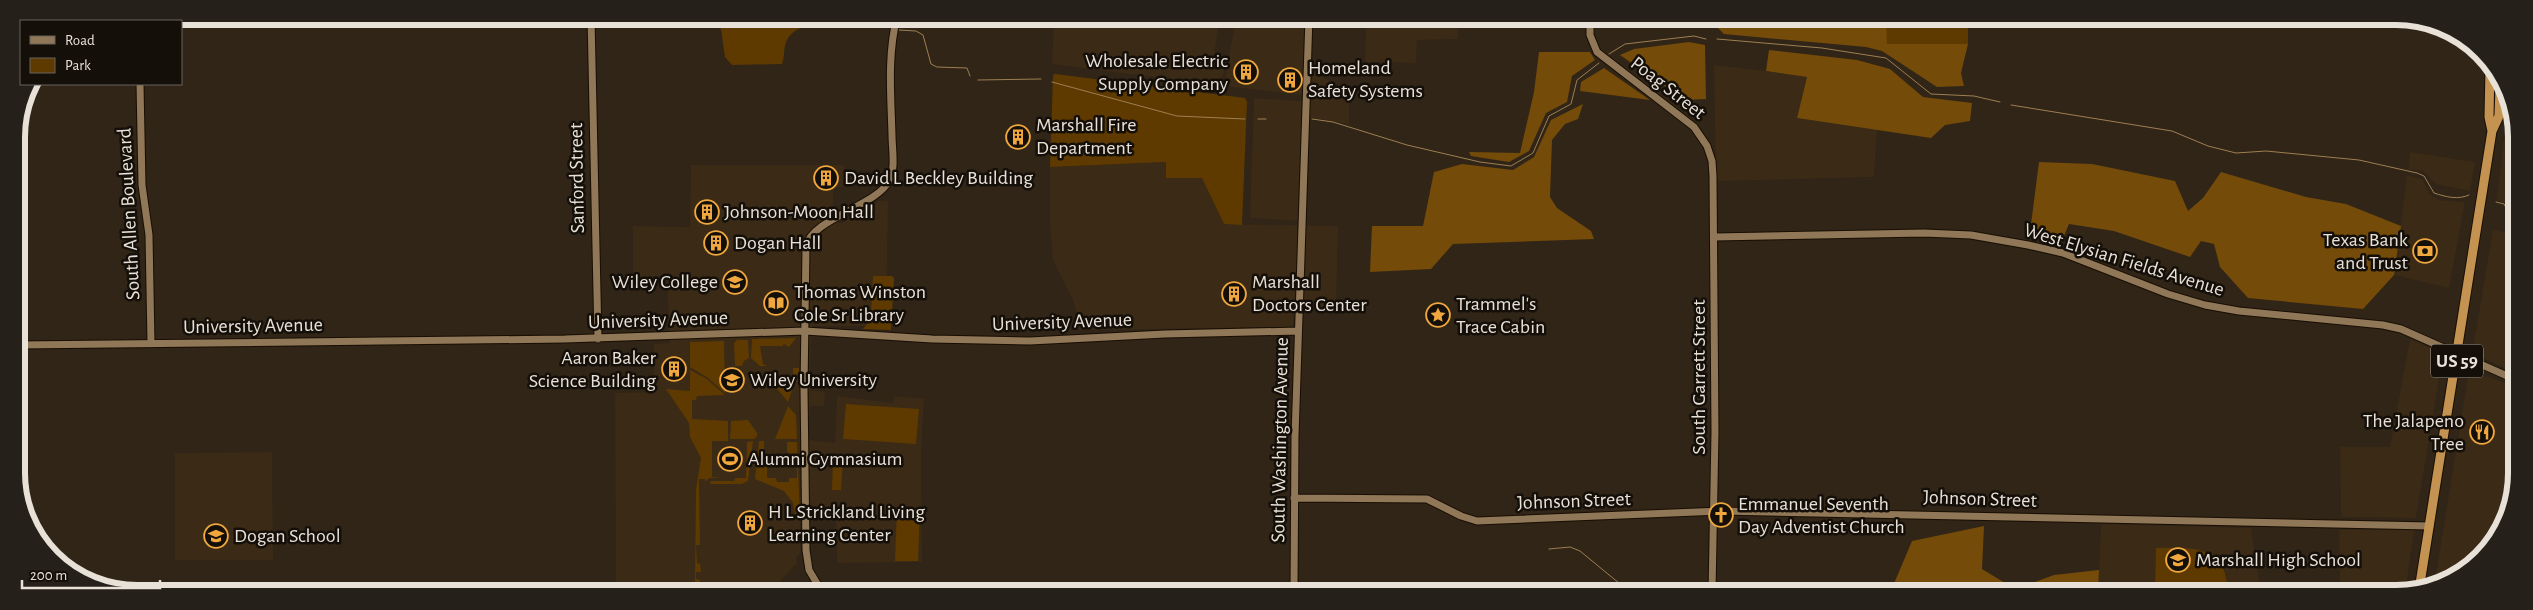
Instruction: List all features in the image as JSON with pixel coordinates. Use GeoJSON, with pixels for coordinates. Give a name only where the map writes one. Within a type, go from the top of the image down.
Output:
{"type":"FeatureCollection","features":[{"type":"Feature","properties":{"kind":"highway","name":"US 59"},"geometry":{"type":"LineString","coordinates":[[2490,76],[2489,117],[2492,131]]}},
{"type":"Feature","properties":{"kind":"highway","name":"US 59"},"geometry":{"type":"LineString","coordinates":[[2420,582],[2492,131],[2499,116],[2500,96]]}},
{"type":"Feature","properties":{"kind":"street","name":"Sanford Street"},"geometry":{"type":"LineString","coordinates":[[591,25],[598,339]]}},
{"type":"Feature","properties":{"kind":"street"},"geometry":{"type":"LineString","coordinates":[[818,585],[809,570],[806,534],[806,248],[810,237],[816,231],[881,190],[888,183],[892,167],[891,63],[895,25]]}},
{"type":"Feature","properties":{"kind":"street","name":"South Washington Avenue"},"geometry":{"type":"LineString","coordinates":[[1294,585],[1298,331],[1309,25]]}},
{"type":"Feature","properties":{"kind":"street","name":"Poag Street"},"geometry":{"type":"LineString","coordinates":[[1590,25],[1590,35],[1594,48],[1604,60],[1694,127],[1705,141],[1712,161]]}},
{"type":"Feature","properties":{"kind":"street","name":"South Allen Boulevard"},"geometry":{"type":"LineString","coordinates":[[140,85],[142,185],[149,235],[151,343]]}},
{"type":"Feature","properties":{"kind":"street","name":"South Garrett Street"},"geometry":{"type":"LineString","coordinates":[[1712,161],[1715,237],[1715,511],[1712,585]]}},
{"type":"Feature","properties":{"kind":"street","name":"West Elysian Fields Avenue"},"geometry":{"type":"LineString","coordinates":[[1715,237],[1924,233],[2003,240],[2064,254],[2168,294],[2205,305],[2239,311],[2383,325],[2402,329],[2508,376]]}},
{"type":"Feature","properties":{"kind":"street","name":"University Avenue"},"geometry":{"type":"LineString","coordinates":[[25,345],[598,339],[805,331],[1001,341],[1298,331]]}},
{"type":"Feature","properties":{"kind":"street","name":"Johnson Street"},"geometry":{"type":"LineString","coordinates":[[1294,498],[1428,499],[1464,518],[1477,521],[1715,511],[1915,513],[2430,526]]}},
{"type":"Feature","properties":{"kind":"shaded area"},"geometry":{"type":"Polygon","coordinates":[[[1054,25],[1219,25],[1213,59],[1226,61],[1221,86],[1052,64],[1054,25]]]}},
{"type":"Feature","properties":{"kind":"shaded area"},"geometry":{"type":"Polygon","coordinates":[[[1235,25],[1307,25],[1303,95],[1224,86],[1235,25]]]}},
{"type":"Feature","properties":{"kind":"shaded area"},"geometry":{"type":"Polygon","coordinates":[[[1366,25],[1458,25],[1458,39],[1417,40],[1416,63],[1365,62],[1366,25]]]}},
{"type":"Feature","properties":{"kind":"shaded area"},"geometry":{"type":"Polygon","coordinates":[[[1715,25],[1886,25],[1887,44],[1968,44],[1961,73],[1964,86],[1937,87],[1882,51],[1866,47],[1724,34],[1715,25]]]}},
{"type":"Feature","properties":{"kind":"shaded area"},"geometry":{"type":"Polygon","coordinates":[[[1689,42],[1705,45],[1706,99],[1685,100],[1620,55],[1634,49],[1689,42]]]}},
{"type":"Feature","properties":{"kind":"shaded area"},"geometry":{"type":"Polygon","coordinates":[[[1769,50],[1857,60],[1890,69],[1923,97],[1972,103],[1970,121],[1945,125],[1931,138],[1797,118],[1807,77],[1766,71],[1769,50]]]}},
{"type":"Feature","properties":{"kind":"shaded area"},"geometry":{"type":"Polygon","coordinates":[[[1539,52],[1590,52],[1595,60],[1572,76],[1567,102],[1546,113],[1529,151],[1509,162],[1471,156],[1469,152],[1520,153],[1534,92],[1539,52]]]}},
{"type":"Feature","properties":{"kind":"shaded area"},"geometry":{"type":"Polygon","coordinates":[[[1714,65],[1807,76],[1797,118],[1877,130],[1874,177],[1716,181],[1714,65]]]}},
{"type":"Feature","properties":{"kind":"shaded area"},"geometry":{"type":"Polygon","coordinates":[[[1604,68],[1650,100],[1580,91],[1581,82],[1604,68]]]}},
{"type":"Feature","properties":{"kind":"shaded area"},"geometry":{"type":"Polygon","coordinates":[[[1310,70],[1349,92],[1349,124],[1308,117],[1310,70]]]}},
{"type":"Feature","properties":{"kind":"shaded area"},"geometry":{"type":"Polygon","coordinates":[[[1254,98],[1302,101],[1300,221],[1250,218],[1254,98]]]}},
{"type":"Feature","properties":{"kind":"shaded area"},"geometry":{"type":"Polygon","coordinates":[[[1583,104],[1578,119],[1565,124],[1552,140],[1550,197],[1557,208],[1591,231],[1594,239],[1453,244],[1431,269],[1370,272],[1372,226],[1423,226],[1434,172],[1462,164],[1513,170],[1534,157],[1551,120],[1583,104]]]}},
{"type":"Feature","properties":{"kind":"shaded area"},"geometry":{"type":"Polygon","coordinates":[[[2506,117],[2508,205],[2497,199],[2506,117]]]}},
{"type":"Feature","properties":{"kind":"shaded area"},"geometry":{"type":"Polygon","coordinates":[[[2410,152],[2475,162],[2470,191],[2436,184],[2423,171],[2408,169],[2410,152]]]}},
{"type":"Feature","properties":{"kind":"shaded area"},"geometry":{"type":"Polygon","coordinates":[[[1166,162],[1166,178],[1202,177],[1224,224],[1338,226],[1336,310],[1294,310],[1293,327],[1079,330],[1074,302],[1053,260],[1050,225],[1050,167],[1166,162]]]}},
{"type":"Feature","properties":{"kind":"shaded area"},"geometry":{"type":"Polygon","coordinates":[[[2039,162],[2092,164],[2175,181],[2188,211],[2203,198],[2221,172],[2306,197],[2346,204],[2401,226],[2394,275],[2363,309],[2248,298],[2220,267],[2214,244],[2201,241],[2190,257],[2114,231],[2069,224],[2061,243],[2030,232],[2039,162]]]}},
{"type":"Feature","properties":{"kind":"shaded area","name":"Wiley University"},"geometry":{"type":"Polygon","coordinates":[[[691,165],[844,165],[844,187],[833,188],[833,214],[840,224],[879,201],[888,201],[886,326],[811,326],[810,390],[825,392],[824,406],[810,406],[809,440],[835,443],[837,396],[893,403],[894,396],[924,399],[921,453],[922,562],[837,563],[836,511],[800,510],[800,554],[796,557],[797,563],[777,585],[616,585],[615,393],[654,392],[654,344],[670,343],[667,276],[633,276],[633,226],[690,227],[691,165]]]}},
{"type":"Feature","properties":{"kind":"shaded area"},"geometry":{"type":"Polygon","coordinates":[[[2407,175],[2423,180],[2429,194],[2439,200],[2465,202],[2449,288],[2394,275],[2407,175]]]}},
{"type":"Feature","properties":{"kind":"shaded area"},"geometry":{"type":"Polygon","coordinates":[[[2493,230],[2508,233],[2508,369],[2472,353],[2493,230]]]}},
{"type":"Feature","properties":{"kind":"shaded area"},"geometry":{"type":"Polygon","coordinates":[[[2410,339],[2443,354],[2416,518],[2341,517],[2340,447],[2390,447],[2410,339]]]}},
{"type":"Feature","properties":{"kind":"shaded area"},"geometry":{"type":"Polygon","coordinates":[[[2469,370],[2508,384],[2508,433],[2504,503],[2493,529],[2480,547],[2458,566],[2436,577],[2469,370]]]}},
{"type":"Feature","properties":{"kind":"shaded area"},"geometry":{"type":"Polygon","coordinates":[[[272,452],[273,560],[175,560],[175,453],[272,452]]]}},
{"type":"Feature","properties":{"kind":"shaded area","name":"Marshall High School"},"geometry":{"type":"Polygon","coordinates":[[[2101,524],[2251,528],[2260,585],[2098,585],[2101,524]]]}},
{"type":"Feature","properties":{"kind":"shaded area"},"geometry":{"type":"Polygon","coordinates":[[[1984,526],[1982,569],[2008,585],[1893,585],[1912,541],[1984,526]]]}},
{"type":"Feature","properties":{"kind":"shaded area"},"geometry":{"type":"Polygon","coordinates":[[[2339,530],[2414,530],[2406,585],[2340,585],[2339,530]]]}},
{"type":"Feature","properties":{"kind":"shaded area"},"geometry":{"type":"Polygon","coordinates":[[[2099,570],[2098,585],[2026,585],[2054,575],[2099,570]]]}},
{"type":"Feature","properties":{"kind":"green space"},"geometry":{"type":"Polygon","coordinates":[[[714,25],[815,25],[799,29],[790,35],[784,49],[782,64],[732,65],[725,57],[721,29],[714,25]]]}},
{"type":"Feature","properties":{"kind":"green space"},"geometry":{"type":"Polygon","coordinates":[[[1886,25],[1968,25],[1968,44],[1886,44],[1886,25]]]}},
{"type":"Feature","properties":{"kind":"green space"},"geometry":{"type":"Polygon","coordinates":[[[1053,75],[1245,98],[1247,102],[1242,225],[1224,224],[1202,178],[1166,178],[1166,162],[1050,167],[1053,75]]]}},
{"type":"Feature","properties":{"kind":"green space"},"geometry":{"type":"Polygon","coordinates":[[[873,276],[892,276],[894,278],[891,330],[863,329],[867,324],[866,317],[871,314],[873,276]]]}},
{"type":"Feature","properties":{"kind":"green space"},"geometry":{"type":"Polygon","coordinates":[[[796,338],[789,347],[784,344],[782,346],[760,346],[763,364],[767,366],[760,366],[751,358],[752,339],[796,338]]]}},
{"type":"Feature","properties":{"kind":"green space"},"geometry":{"type":"Polygon","coordinates":[[[737,340],[748,340],[749,358],[744,361],[742,366],[735,366],[734,343],[737,340]]]}},
{"type":"Feature","properties":{"kind":"green space"},"geometry":{"type":"Polygon","coordinates":[[[724,341],[725,393],[708,378],[690,367],[690,342],[724,341]]]}},
{"type":"Feature","properties":{"kind":"green space"},"geometry":{"type":"Polygon","coordinates":[[[793,368],[799,368],[799,382],[795,382],[788,402],[774,385],[774,373],[775,375],[793,377],[793,368]]]}},
{"type":"Feature","properties":{"kind":"green space"},"geometry":{"type":"Polygon","coordinates":[[[690,370],[707,379],[725,395],[697,396],[696,400],[692,400],[692,419],[728,421],[728,441],[712,441],[712,477],[722,478],[709,478],[705,482],[705,479],[699,479],[700,545],[696,545],[697,563],[700,564],[701,572],[696,572],[696,579],[700,580],[700,583],[769,584],[691,585],[695,584],[696,489],[701,458],[690,437],[689,423],[666,389],[690,391],[690,370]]]}},
{"type":"Feature","properties":{"kind":"green space"},"geometry":{"type":"Polygon","coordinates":[[[846,404],[919,409],[916,444],[843,439],[846,404]]]}},
{"type":"Feature","properties":{"kind":"green space"},"geometry":{"type":"Polygon","coordinates":[[[788,406],[796,415],[797,439],[775,439],[788,406]]]}},
{"type":"Feature","properties":{"kind":"green space"},"geometry":{"type":"Polygon","coordinates":[[[748,420],[757,436],[754,439],[730,439],[731,421],[748,420]]]}},
{"type":"Feature","properties":{"kind":"green space"},"geometry":{"type":"Polygon","coordinates":[[[753,441],[748,481],[742,484],[710,484],[711,481],[734,481],[735,478],[746,478],[747,442],[753,441]]]}},
{"type":"Feature","properties":{"kind":"green space"},"geometry":{"type":"Polygon","coordinates":[[[759,441],[764,441],[764,455],[767,456],[767,478],[776,478],[777,482],[789,482],[789,478],[797,478],[797,455],[787,452],[787,442],[797,442],[800,516],[796,520],[793,503],[784,491],[755,479],[759,441]]]}},
{"type":"Feature","properties":{"kind":"green space"},"geometry":{"type":"Polygon","coordinates":[[[833,458],[843,459],[841,490],[832,490],[833,458]]]}},
{"type":"Feature","properties":{"kind":"green space"},"geometry":{"type":"Polygon","coordinates":[[[920,509],[918,561],[895,561],[897,510],[920,509]]]}},
{"type":"Feature","properties":{"kind":"green space"},"geometry":{"type":"Polygon","coordinates":[[[2156,548],[2182,548],[2199,550],[2214,557],[2224,570],[2227,585],[2155,585],[2156,548]]]}},
{"type":"Feature","properties":{"kind":"waterway"},"geometry":{"type":"LineString","coordinates":[[899,30],[916,31],[923,35],[931,64],[937,67],[967,68],[970,76]]}},
{"type":"Feature","properties":{"kind":"waterway"},"geometry":{"type":"LineString","coordinates":[[1609,54],[1625,44],[1694,36],[1706,39]]}},
{"type":"Feature","properties":{"kind":"waterway"},"geometry":{"type":"LineString","coordinates":[[1717,39],[1822,48],[1886,58],[1931,94],[1974,96],[2000,102]]}},
{"type":"Feature","properties":{"kind":"waterway"},"geometry":{"type":"LineString","coordinates":[[1312,119],[1333,122],[1407,145],[1480,162],[1511,166],[1533,153],[1549,116],[1571,104],[1577,80],[1599,63]]}},
{"type":"Feature","properties":{"kind":"waterway"},"geometry":{"type":"LineString","coordinates":[[978,80],[1041,79]]}},
{"type":"Feature","properties":{"kind":"waterway"},"geometry":{"type":"LineString","coordinates":[[1052,82],[1177,116],[1245,119]]}},
{"type":"Feature","properties":{"kind":"waterway"},"geometry":{"type":"LineString","coordinates":[[2011,105],[2172,131],[2208,146],[2236,153],[2266,151],[2359,160],[2424,176],[2434,193],[2456,198],[2469,195]]}},
{"type":"Feature","properties":{"kind":"waterway"},"geometry":{"type":"LineString","coordinates":[[1258,119],[1266,119]]}},
{"type":"Feature","properties":{"kind":"waterway"},"geometry":{"type":"LineString","coordinates":[[2496,202],[2504,204],[2508,211]]}},
{"type":"Feature","properties":{"kind":"waterway"},"geometry":{"type":"LineString","coordinates":[[1549,549],[1570,547],[1580,551],[1621,585]]}},
{"type":"Feature","properties":{"kind":"place","name":"Wholesale Electric Supply Company"},"geometry":{"type":"Point","coordinates":[1246,72]}},
{"type":"Feature","properties":{"kind":"place","name":"Homeland Safety Systems"},"geometry":{"type":"Point","coordinates":[1290,80]}},
{"type":"Feature","properties":{"kind":"place","name":"Marshall Fire Department"},"geometry":{"type":"Point","coordinates":[1018,137]}},
{"type":"Feature","properties":{"kind":"place","name":"David L Beckley Building"},"geometry":{"type":"Point","coordinates":[826,178]}},
{"type":"Feature","properties":{"kind":"place","name":"Johnson-Moon Hall"},"geometry":{"type":"Point","coordinates":[707,212]}},
{"type":"Feature","properties":{"kind":"place","name":"Dogan Hall"},"geometry":{"type":"Point","coordinates":[716,243]}},
{"type":"Feature","properties":{"kind":"place","name":"Texas Bank and Trust"},"geometry":{"type":"Point","coordinates":[2425,251]}},
{"type":"Feature","properties":{"kind":"place","name":"Wiley College"},"geometry":{"type":"Point","coordinates":[735,282]}},
{"type":"Feature","properties":{"kind":"place","name":"Marshall Doctors Center"},"geometry":{"type":"Point","coordinates":[1234,294]}},
{"type":"Feature","properties":{"kind":"place","name":"Thomas Winston Cole Sr Library"},"geometry":{"type":"Point","coordinates":[776,303]}},
{"type":"Feature","properties":{"kind":"place","name":"Trammel's Trace Cabin"},"geometry":{"type":"Point","coordinates":[1438,315]}},
{"type":"Feature","properties":{"kind":"place","name":"Aaron Baker Science Building"},"geometry":{"type":"Point","coordinates":[674,369]}},
{"type":"Feature","properties":{"kind":"place","name":"Wiley University"},"geometry":{"type":"Point","coordinates":[732,380]}},
{"type":"Feature","properties":{"kind":"place","name":"The Jalapeno Tree"},"geometry":{"type":"Point","coordinates":[2482,432]}},
{"type":"Feature","properties":{"kind":"place","name":"Alumni Gymnasium"},"geometry":{"type":"Point","coordinates":[730,459]}},
{"type":"Feature","properties":{"kind":"place","name":"Emmanuel Seventh Day Adventist Church"},"geometry":{"type":"Point","coordinates":[1721,515]}},
{"type":"Feature","properties":{"kind":"place","name":"H L Strickland Living Learning Center"},"geometry":{"type":"Point","coordinates":[750,523]}},
{"type":"Feature","properties":{"kind":"place","name":"Dogan School"},"geometry":{"type":"Point","coordinates":[216,536]}},
{"type":"Feature","properties":{"kind":"place","name":"Marshall High School"},"geometry":{"type":"Point","coordinates":[2178,560]}}]}
